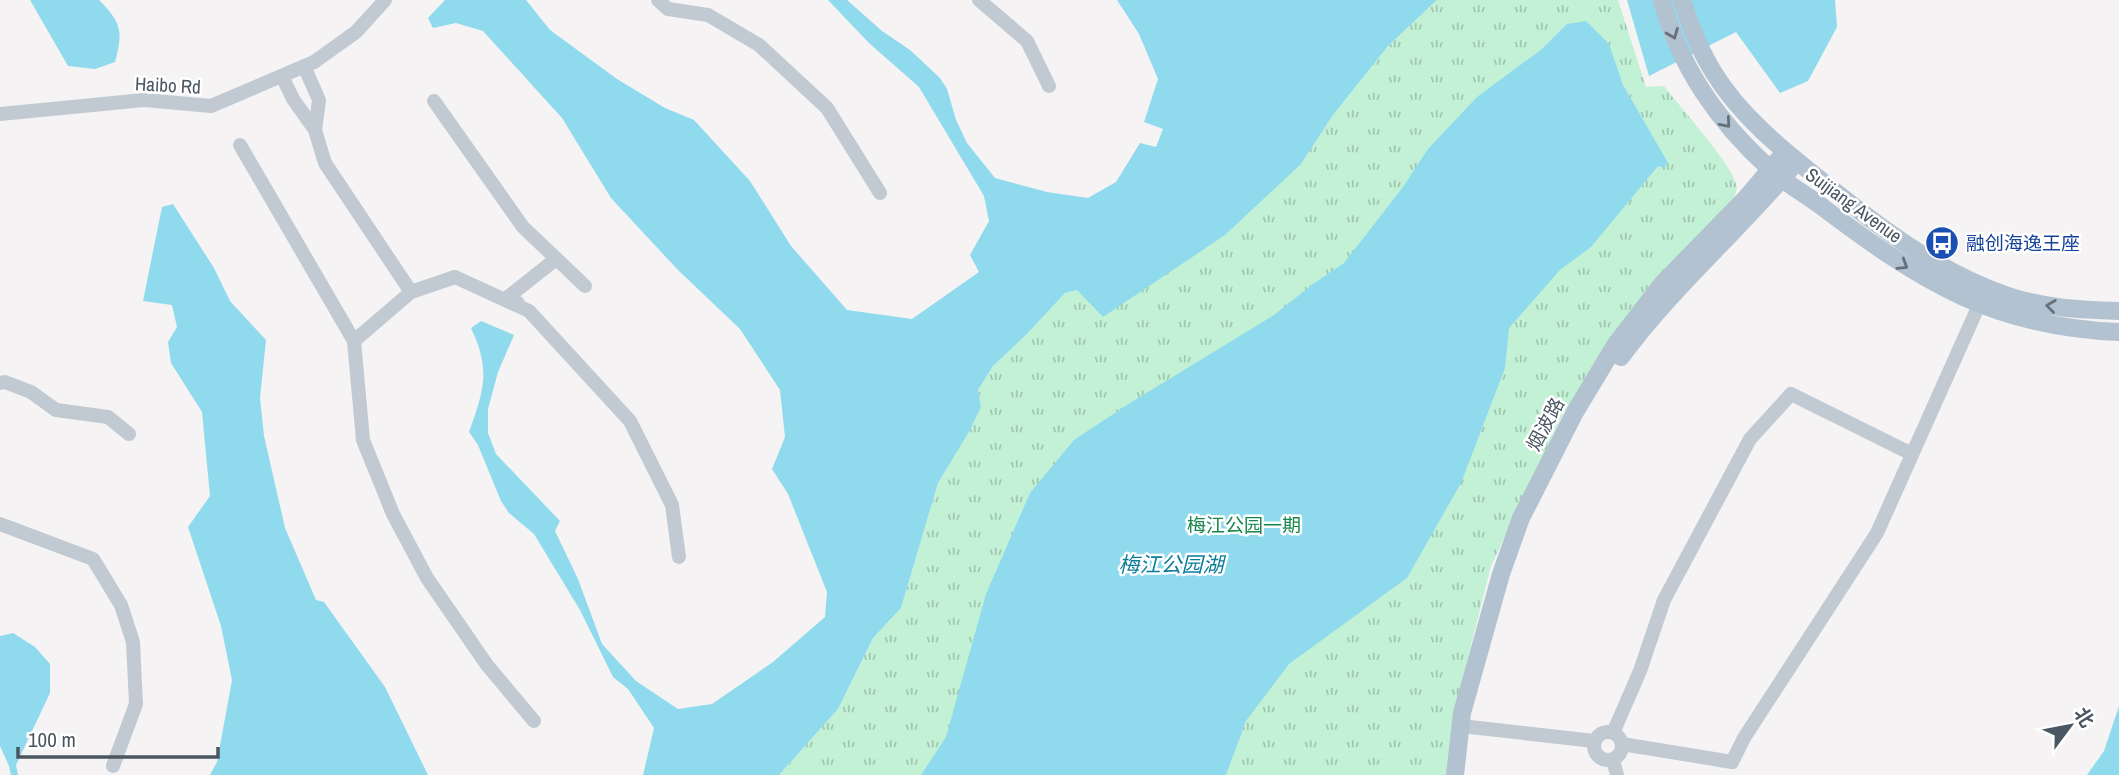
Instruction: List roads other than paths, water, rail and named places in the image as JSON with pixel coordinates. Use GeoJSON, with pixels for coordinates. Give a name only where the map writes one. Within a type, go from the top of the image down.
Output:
{"type":"FeatureCollection","features":[{"type":"Feature","properties":{"kind":"main road","name":"Suijiang Avenue"},"geometry":{"type":"LineString","coordinates":[[1662,0],[1675,41],[1714,108],[1777,174],[1901,265],[1979,305],[2038,323],[2086,331],[2119,332]]}},
{"type":"Feature","properties":{"kind":"main road","name":"Suijiang Avenue"},"geometry":{"type":"LineString","coordinates":[[1682,0],[1714,73],[1742,109],[1791,157],[1907,246],[1968,280],[2041,305],[2119,311]]}},
{"type":"Feature","properties":{"kind":"main road","name":"烟波路"},"geometry":{"type":"LineString","coordinates":[[1465,775],[1470,727],[1517,551],[1555,464],[1607,375],[1625,351],[1791,157]]}},
{"type":"Feature","properties":{"kind":"main road","name":"烟波路"},"geometry":{"type":"LineString","coordinates":[[1455,775],[1462,713],[1501,573],[1521,518],[1574,412],[1616,344],[1663,283],[1746,198],[1777,174]]}},
{"type":"Feature","properties":{"kind":"street","name":"Haibo Rd"},"geometry":{"type":"LineString","coordinates":[[0,114],[144,100],[211,106],[314,62],[356,32],[385,0]]}},
{"type":"Feature","properties":{"kind":"street"},"geometry":{"type":"LineString","coordinates":[[658,0],[668,9],[708,15],[759,45],[827,108],[880,193]]}},
{"type":"Feature","properties":{"kind":"street"},"geometry":{"type":"LineString","coordinates":[[979,0],[1027,41],[1049,86]]}},
{"type":"Feature","properties":{"kind":"street"},"geometry":{"type":"LineString","coordinates":[[304,66],[319,100],[315,130]]}},
{"type":"Feature","properties":{"kind":"street"},"geometry":{"type":"LineString","coordinates":[[282,76],[300,110],[315,130],[325,163],[411,292]]}},
{"type":"Feature","properties":{"kind":"street"},"geometry":{"type":"LineString","coordinates":[[434,101],[523,227],[584,286]]}},
{"type":"Feature","properties":{"kind":"street"},"geometry":{"type":"LineString","coordinates":[[240,145],[354,341],[363,440],[393,514],[426,578],[487,665],[534,721]]}},
{"type":"Feature","properties":{"kind":"street"},"geometry":{"type":"LineString","coordinates":[[556,259],[508,297],[529,311],[630,421],[672,505],[679,557]]}},
{"type":"Feature","properties":{"kind":"street"},"geometry":{"type":"LineString","coordinates":[[354,341],[411,292],[455,277],[529,311]]}},
{"type":"Feature","properties":{"kind":"street"},"geometry":{"type":"LineString","coordinates":[[1470,727],[1594,741],[1605,732],[1618,739],[1732,762],[1744,738],[1877,533],[1979,305]]}},
{"type":"Feature","properties":{"kind":"street"},"geometry":{"type":"LineString","coordinates":[[0,383],[5,382],[32,392],[56,411],[108,417],[129,434]]}},
{"type":"Feature","properties":{"kind":"street"},"geometry":{"type":"LineString","coordinates":[[1594,741],[1594,750],[1599,758],[1613,760],[1620,754],[1618,739],[1664,600],[1750,439],[1791,394],[1912,454]]}},
{"type":"Feature","properties":{"kind":"street"},"geometry":{"type":"LineString","coordinates":[[0,524],[93,559],[121,605],[133,642],[136,704],[113,766]]}},
{"type":"Feature","properties":{"kind":"street"},"geometry":{"type":"LineString","coordinates":[[1613,760],[1617,775]]}},
{"type":"Feature","properties":{"kind":"water"},"geometry":{"type":"Polygon","coordinates":[[[30,0],[99,0],[119,28],[115,62],[95,69],[68,66],[30,0]]]}},
{"type":"Feature","properties":{"kind":"water"},"geometry":{"type":"Polygon","coordinates":[[[445,0],[526,0],[550,30],[617,79],[665,108],[694,120],[750,181],[791,246],[847,310],[912,319],[979,272],[970,255],[989,221],[984,196],[919,87],[869,43],[828,0],[847,0],[882,31],[910,50],[940,78],[947,89],[956,120],[967,143],[995,178],[1047,192],[1088,198],[1116,182],[1140,143],[1156,147],[1163,129],[1144,122],[1158,79],[1139,34],[1117,0],[1437,0],[1388,46],[1333,115],[1301,164],[1225,235],[1103,317],[1077,290],[1065,293],[993,366],[978,390],[981,407],[938,483],[901,608],[873,638],[838,709],[779,775],[643,775],[654,728],[628,689],[613,677],[580,610],[534,534],[509,513],[501,501],[478,445],[469,432],[483,380],[481,356],[471,328],[481,321],[514,335],[498,372],[488,409],[488,433],[496,454],[560,521],[555,531],[578,579],[602,644],[636,681],[678,709],[712,704],[773,662],[825,617],[827,592],[788,494],[772,469],[785,437],[780,390],[740,329],[677,269],[611,198],[562,118],[483,31],[456,23],[433,28],[428,18],[445,0]]]}},
{"type":"Feature","properties":{"kind":"water"},"geometry":{"type":"Polygon","coordinates":[[[1627,0],[1835,0],[1837,27],[1808,81],[1780,93],[1736,32],[1649,76],[1627,0]]]}},
{"type":"Feature","properties":{"kind":"water","name":"梅江公园湖"},"geometry":{"type":"Polygon","coordinates":[[[1586,21],[1609,44],[1623,85],[1667,161],[1665,168],[1658,166],[1591,247],[1560,270],[1509,328],[1505,368],[1461,483],[1407,578],[1289,664],[1246,721],[1226,775],[921,775],[946,737],[986,594],[1030,493],[1074,440],[1274,315],[1344,263],[1403,187],[1428,149],[1477,97],[1542,49],[1567,24],[1586,21]]]}},
{"type":"Feature","properties":{"kind":"water"},"geometry":{"type":"Polygon","coordinates":[[[173,204],[214,268],[230,301],[266,340],[260,398],[264,436],[285,528],[316,600],[324,602],[385,687],[428,775],[210,775],[217,762],[232,680],[221,626],[188,527],[210,496],[202,412],[171,363],[168,342],[177,327],[172,305],[143,301],[162,207],[173,204]]]}},
{"type":"Feature","properties":{"kind":"water"},"geometry":{"type":"Polygon","coordinates":[[[13,633],[35,647],[50,664],[50,693],[16,765],[18,775],[11,775],[0,746],[0,636],[13,633]]]}},
{"type":"Feature","properties":{"kind":"water"},"geometry":{"type":"Polygon","coordinates":[[[2119,706],[2119,775],[2087,775],[2104,751],[2119,706]]]}},
{"type":"Feature","properties":{"kind":"place","name":"融创海逸王座"},"geometry":{"type":"Point","coordinates":[1942,243]}},
{"type":"Feature","properties":{"kind":"park label","name":"梅江公园一期"},"geometry":{"type":"Point","coordinates":[1244,525]}}]}
